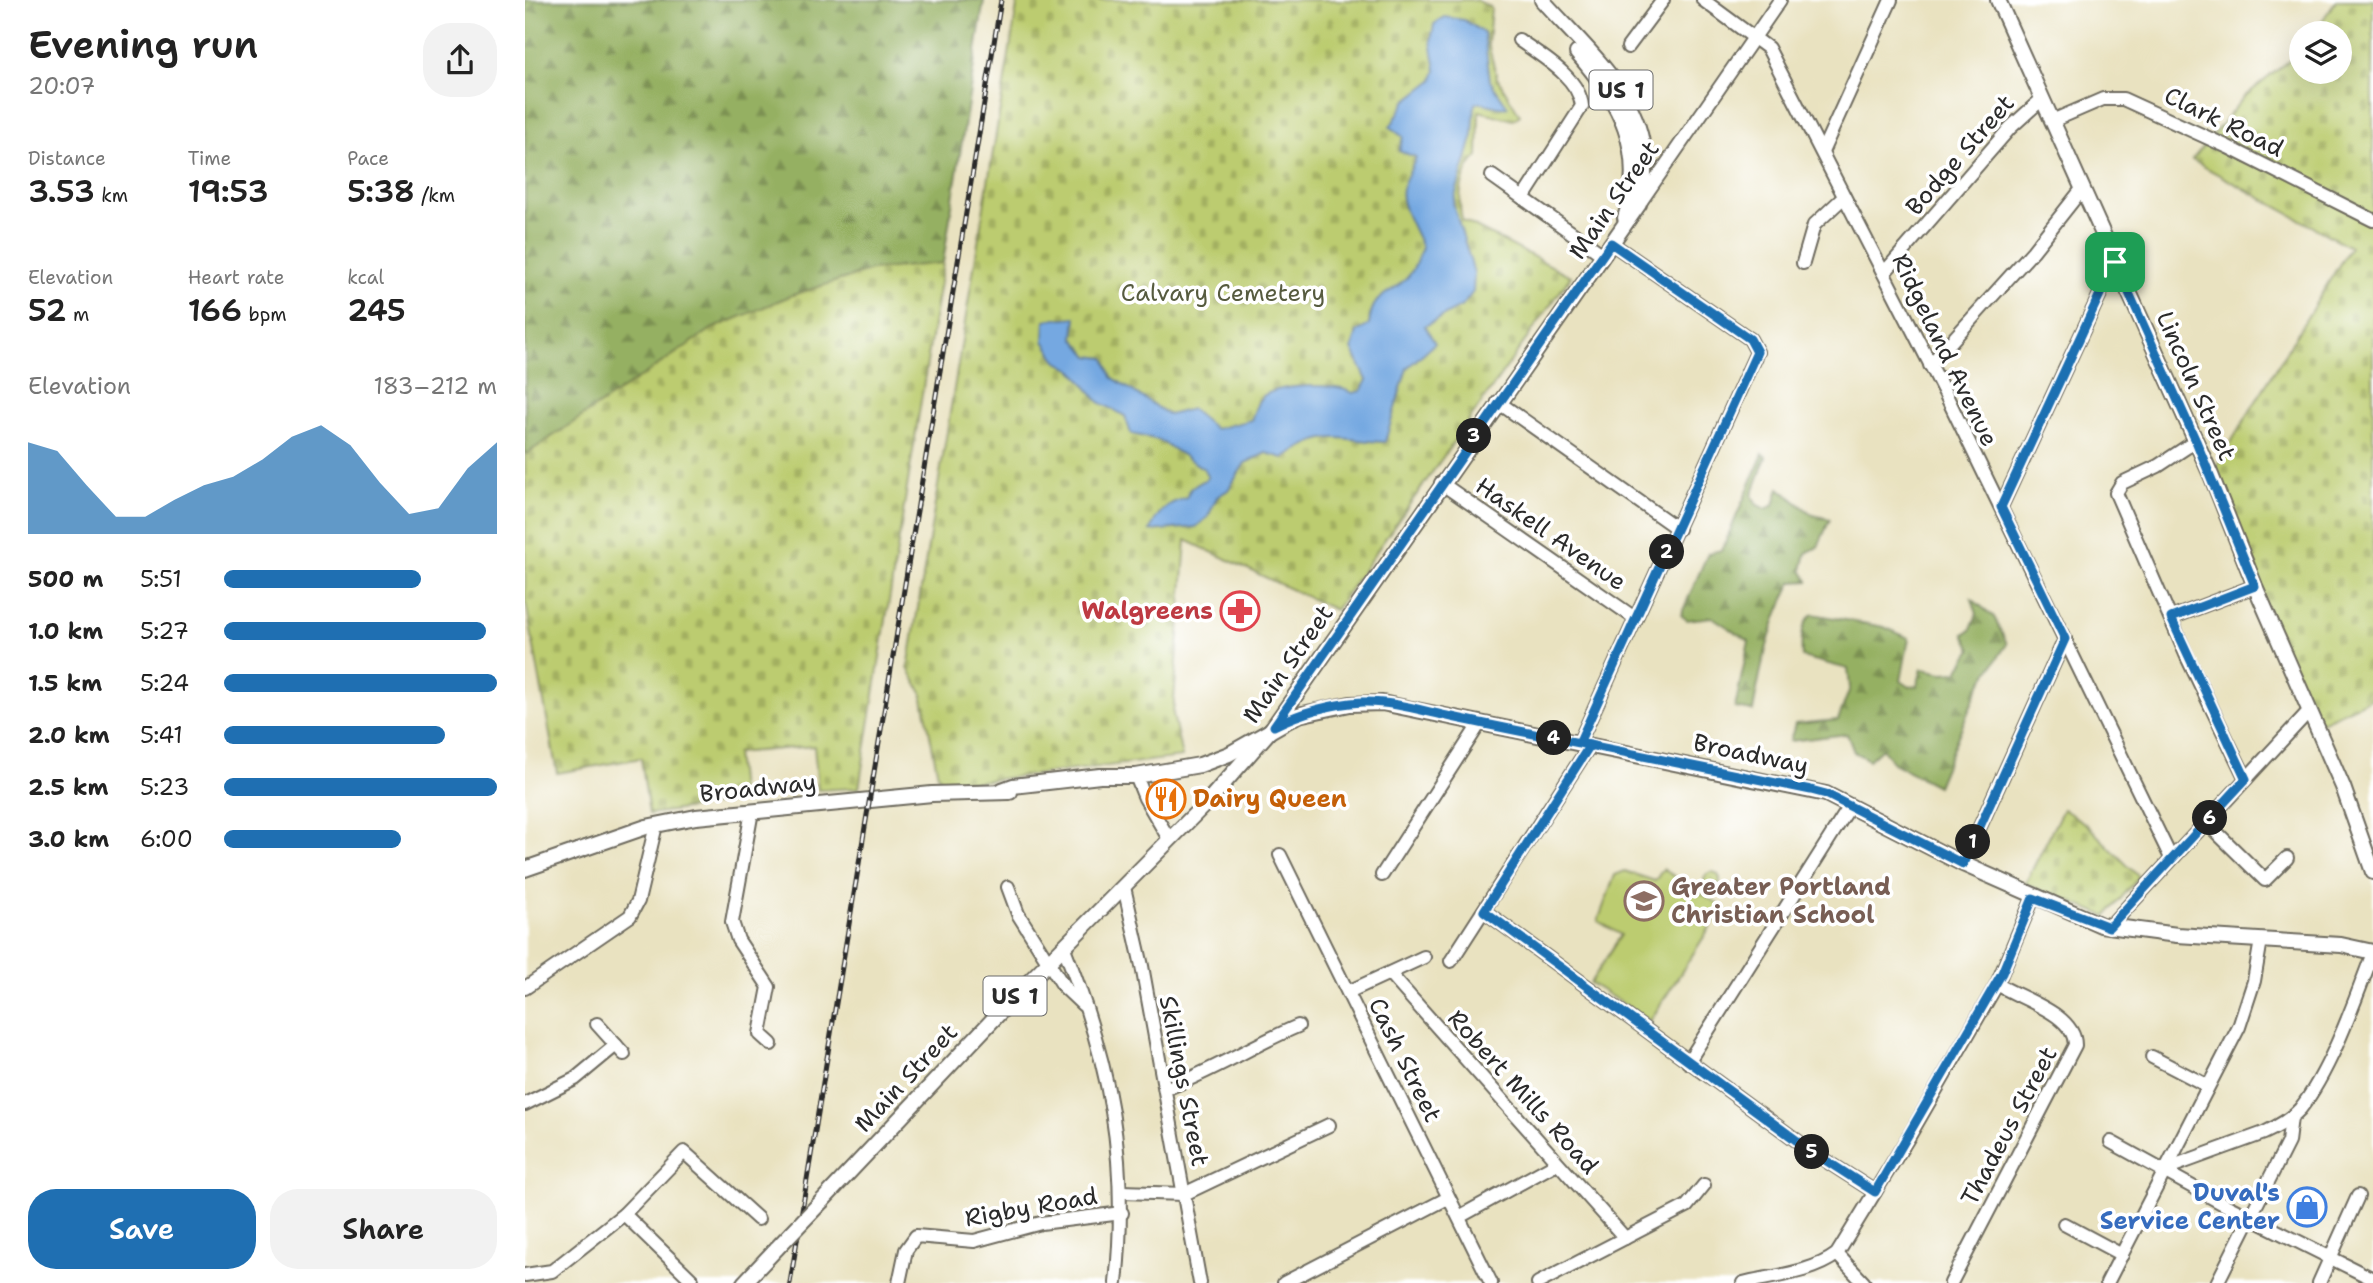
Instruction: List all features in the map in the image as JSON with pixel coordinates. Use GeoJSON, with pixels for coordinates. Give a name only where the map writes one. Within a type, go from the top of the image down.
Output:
{"type":"FeatureCollection","features":[{"type":"Feature","properties":{"kind":"main road","name":"US 1"},"geometry":{"type":"LineString","coordinates":[[1529,0],[1599,79],[1627,124],[1634,159],[1633,184],[1610,244]]}},
{"type":"Feature","properties":{"kind":"main road","name":"US 1"},"geometry":{"type":"LineString","coordinates":[[1542,0],[1611,76],[1634,110],[1645,160],[1639,204]]}},
{"type":"Feature","properties":{"kind":"main road","name":"Lincoln Street"},"geometry":{"type":"LineString","coordinates":[[1998,0],[2196,441],[2353,813],[2373,872]]}},
{"type":"Feature","properties":{"kind":"main road","name":"Main Street"},"geometry":{"type":"LineString","coordinates":[[744,1283],[1274,726],[1441,483],[1639,204]]}},
{"type":"Feature","properties":{"kind":"main road","name":"Broadway"},"geometry":{"type":"LineString","coordinates":[[526,864],[656,825],[752,811],[1002,790],[1013,786],[1100,776],[1108,779],[1136,776],[1215,760],[1274,726],[1299,715],[1362,702],[1382,703],[1811,790],[1850,806],[2033,898],[2109,927],[2341,944],[2373,953]]}},
{"type":"Feature","properties":{"kind":"street"},"geometry":{"type":"LineString","coordinates":[[1628,47],[1663,0]]}},
{"type":"Feature","properties":{"kind":"street","name":"Ridgeland Avenue"},"geometry":{"type":"LineString","coordinates":[[1703,0],[1768,48],[2001,507],[2171,858]]}},
{"type":"Feature","properties":{"kind":"street","name":"Main Street"},"geometry":{"type":"LineString","coordinates":[[1639,204],[1780,0]]}},
{"type":"Feature","properties":{"kind":"street"},"geometry":{"type":"LineString","coordinates":[[1822,152],[1891,0]]}},
{"type":"Feature","properties":{"kind":"street"},"geometry":{"type":"LineString","coordinates":[[1519,40],[1560,72],[1581,96],[1583,106],[1523,198]]}},
{"type":"Feature","properties":{"kind":"street","name":"Bodge Street"},"geometry":{"type":"LineString","coordinates":[[1884,273],[2010,128],[2042,99]]}},
{"type":"Feature","properties":{"kind":"street","name":"Clark Road"},"geometry":{"type":"LineString","coordinates":[[2052,121],[2103,99],[2123,99],[2228,147],[2373,220]]}},
{"type":"Feature","properties":{"kind":"street"},"geometry":{"type":"LineString","coordinates":[[1451,961],[1585,744],[1636,619],[1757,359],[1756,348],[1750,339],[1610,244],[1523,198],[1492,176]]}},
{"type":"Feature","properties":{"kind":"street"},"geometry":{"type":"LineString","coordinates":[[1930,365],[2033,251],[2082,189]]}},
{"type":"Feature","properties":{"kind":"street"},"geometry":{"type":"LineString","coordinates":[[1803,263],[1814,225],[1844,197]]}},
{"type":"Feature","properties":{"kind":"street"},"geometry":{"type":"LineString","coordinates":[[2001,507],[2115,262]]}},
{"type":"Feature","properties":{"kind":"street"},"geometry":{"type":"LineString","coordinates":[[1498,402],[1678,529]]}},
{"type":"Feature","properties":{"kind":"street"},"geometry":{"type":"LineString","coordinates":[[2196,441],[2158,466],[2122,483],[2116,493],[2246,779]]}},
{"type":"Feature","properties":{"kind":"street","name":"Haskell Avenue"},"geometry":{"type":"LineString","coordinates":[[1441,483],[1636,619]]}},
{"type":"Feature","properties":{"kind":"street"},"geometry":{"type":"LineString","coordinates":[[2171,618],[2255,586]]}},
{"type":"Feature","properties":{"kind":"street"},"geometry":{"type":"LineString","coordinates":[[1963,864],[2065,639]]}},
{"type":"Feature","properties":{"kind":"street"},"geometry":{"type":"LineString","coordinates":[[2109,927],[2309,711]]}},
{"type":"Feature","properties":{"kind":"street"},"geometry":{"type":"LineString","coordinates":[[1382,875],[1480,723]]}},
{"type":"Feature","properties":{"kind":"street"},"geometry":{"type":"LineString","coordinates":[[1136,776],[1145,798],[1169,839]]}},
{"type":"Feature","properties":{"kind":"street"},"geometry":{"type":"LineString","coordinates":[[1688,1062],[1850,806]]}},
{"type":"Feature","properties":{"kind":"street"},"geometry":{"type":"LineString","coordinates":[[752,811],[732,922],[738,940],[769,987],[760,1034],[771,1044]]}},
{"type":"Feature","properties":{"kind":"street"},"geometry":{"type":"LineString","coordinates":[[2206,822],[2265,880],[2287,858]]}},
{"type":"Feature","properties":{"kind":"street"},"geometry":{"type":"LineString","coordinates":[[525,988],[630,916],[638,901],[656,825]]}},
{"type":"Feature","properties":{"kind":"street","name":"Cash Street"},"geometry":{"type":"LineString","coordinates":[[1280,855],[1491,1283]]}},
{"type":"Feature","properties":{"kind":"street"},"geometry":{"type":"LineString","coordinates":[[1008,887],[1018,914],[1051,961],[1064,986],[1083,1006]]}},
{"type":"Feature","properties":{"kind":"street","name":"Skillings Street"},"geometry":{"type":"LineString","coordinates":[[1123,887],[1200,1283]]}},
{"type":"Feature","properties":{"kind":"street"},"geometry":{"type":"LineString","coordinates":[[1743,1283],[1795,1271],[1823,1262],[1837,1254],[1997,984],[2033,898]]}},
{"type":"Feature","properties":{"kind":"street"},"geometry":{"type":"LineString","coordinates":[[1484,911],[1688,1062],[1845,1174],[1875,1192]]}},
{"type":"Feature","properties":{"kind":"street"},"geometry":{"type":"LineString","coordinates":[[2108,1283],[2246,1009],[2261,940]]}},
{"type":"Feature","properties":{"kind":"street"},"geometry":{"type":"LineString","coordinates":[[1064,948],[1112,1102],[1122,1192],[1116,1283]]}},
{"type":"Feature","properties":{"kind":"street"},"geometry":{"type":"LineString","coordinates":[[2165,1169],[2202,1153],[2250,1139],[2291,1117],[2314,1087],[2327,1061],[2373,953]]}},
{"type":"Feature","properties":{"kind":"street"},"geometry":{"type":"LineString","coordinates":[[1348,992],[1424,957]]}},
{"type":"Feature","properties":{"kind":"street","name":"Robert Mills Road"},"geometry":{"type":"LineString","coordinates":[[1390,974],[1625,1238]]}},
{"type":"Feature","properties":{"kind":"street","name":"Thadeus Street"},"geometry":{"type":"LineString","coordinates":[[1951,1283],[2075,1045],[2075,1035],[2066,1021],[1997,984]]}},
{"type":"Feature","properties":{"kind":"street"},"geometry":{"type":"LineString","coordinates":[[525,1104],[575,1079],[620,1050],[597,1024]]}},
{"type":"Feature","properties":{"kind":"street"},"geometry":{"type":"LineString","coordinates":[[1164,1089],[1194,1078],[1235,1055],[1298,1026]]}},
{"type":"Feature","properties":{"kind":"street"},"geometry":{"type":"LineString","coordinates":[[2152,1057],[2208,1086]]}},
{"type":"Feature","properties":{"kind":"street"},"geometry":{"type":"LineString","coordinates":[[2217,1283],[2288,1142],[2291,1117]]}},
{"type":"Feature","properties":{"kind":"street"},"geometry":{"type":"LineString","coordinates":[[1122,1192],[1184,1194],[1329,1125]]}},
{"type":"Feature","properties":{"kind":"street"},"geometry":{"type":"LineString","coordinates":[[2111,1142],[2373,1279]]}},
{"type":"Feature","properties":{"kind":"street"},"geometry":{"type":"LineString","coordinates":[[525,1275],[552,1271],[624,1214],[684,1152],[758,1219]]}},
{"type":"Feature","properties":{"kind":"street"},"geometry":{"type":"LineString","coordinates":[[1458,1217],[1557,1163]]}},
{"type":"Feature","properties":{"kind":"street"},"geometry":{"type":"LineString","coordinates":[[1538,1283],[1687,1206],[1704,1185]]}},
{"type":"Feature","properties":{"kind":"street"},"geometry":{"type":"LineString","coordinates":[[2319,1283],[2358,1196]]}},
{"type":"Feature","properties":{"kind":"street"},"geometry":{"type":"LineString","coordinates":[[1284,1283],[1448,1198]]}},
{"type":"Feature","properties":{"kind":"street","name":"Rigby Road"},"geometry":{"type":"LineString","coordinates":[[899,1283],[906,1250],[916,1236],[974,1241],[1041,1223],[1122,1213]]}},
{"type":"Feature","properties":{"kind":"street"},"geometry":{"type":"LineString","coordinates":[[624,1214],[692,1280]]}},
{"type":"Feature","properties":{"kind":"street"},"geometry":{"type":"LineString","coordinates":[[2063,1224],[2122,1255]]}},
{"type":"Feature","properties":{"kind":"street"},"geometry":{"type":"LineString","coordinates":[[1837,1254],[1864,1283]]}},
{"type":"Feature","properties":{"kind":"street"},"geometry":{"type":"LineString","coordinates":[[552,1271],[559,1283]]}},
{"type":"Feature","properties":{"kind":"green space"},"geometry":{"type":"Polygon","coordinates":[[[525,0],[984,0],[943,263],[872,270],[790,296],[712,329],[525,455],[525,0]]]}},
{"type":"Feature","properties":{"kind":"green space","name":"Calvary Cemetery"},"geometry":{"type":"Polygon","coordinates":[[[1018,0],[1476,0],[1491,7],[1488,44],[1497,78],[1520,115],[1513,120],[1479,111],[1478,156],[1464,177],[1460,203],[1462,220],[1571,276],[1335,610],[1186,540],[1173,714],[1182,757],[940,786],[922,693],[908,668],[1018,0]]]}},
{"type":"Feature","properties":{"kind":"green space"},"geometry":{"type":"Polygon","coordinates":[[[2336,0],[2373,0],[2373,698],[2315,725],[2211,475],[2350,247],[2192,160],[2244,97],[2289,61],[2289,84],[2352,84],[2352,21],[2322,21],[2336,0]]]}},
{"type":"Feature","properties":{"kind":"green space"},"geometry":{"type":"Polygon","coordinates":[[[943,263],[859,788],[818,790],[814,746],[736,753],[741,801],[649,814],[641,758],[557,773],[525,598],[525,455],[712,329],[790,296],[872,270],[943,263]]]}},
{"type":"Feature","properties":{"kind":"green space"},"geometry":{"type":"Polygon","coordinates":[[[1763,454],[1766,457],[1752,495],[1757,505],[1766,509],[1774,505],[1779,488],[1813,515],[1830,519],[1818,547],[1806,553],[1802,570],[1808,581],[1792,582],[1778,613],[1763,661],[1753,711],[1735,708],[1749,641],[1712,617],[1687,620],[1681,615],[1708,553],[1722,550],[1763,454]]]}},
{"type":"Feature","properties":{"kind":"green space"},"geometry":{"type":"Polygon","coordinates":[[[1972,599],[1994,617],[2007,644],[1979,686],[1937,786],[1893,763],[1882,748],[1869,760],[1854,752],[1847,734],[1790,741],[1795,724],[1838,720],[1850,688],[1848,669],[1802,657],[1804,628],[1813,614],[1884,627],[1909,638],[1901,681],[1910,687],[1917,686],[1922,669],[1943,673],[1957,672],[1972,649],[1964,634],[1970,631],[1977,614],[1972,599]]]}},
{"type":"Feature","properties":{"kind":"green space"},"geometry":{"type":"Polygon","coordinates":[[[2063,809],[2086,824],[2139,877],[2106,916],[2025,884],[2063,809]]]}},
{"type":"Feature","properties":{"kind":"green space"},"geometry":{"type":"Polygon","coordinates":[[[1663,869],[1723,907],[1650,1021],[1590,983],[1621,935],[1598,921],[1615,875],[1625,871],[1655,881],[1663,869]]]}},
{"type":"Feature","properties":{"kind":"green space"},"geometry":{"type":"Polygon","coordinates":[[[1712,872],[1718,874],[1718,886],[1712,888],[1706,886],[1704,880],[1706,874],[1712,872]]]}},
{"type":"Feature","properties":{"kind":"water"},"geometry":{"type":"Polygon","coordinates":[[[1445,17],[1464,20],[1484,33],[1490,81],[1508,107],[1475,103],[1473,135],[1453,203],[1474,273],[1473,292],[1462,306],[1425,326],[1435,343],[1407,368],[1385,442],[1322,439],[1283,458],[1266,453],[1245,463],[1228,490],[1217,497],[1208,517],[1196,527],[1150,531],[1163,510],[1186,498],[1191,488],[1208,478],[1204,469],[1159,440],[1131,434],[1125,416],[1099,402],[1074,371],[1058,362],[1044,341],[1045,320],[1076,317],[1074,338],[1089,356],[1105,358],[1112,377],[1169,415],[1191,409],[1215,429],[1251,420],[1260,399],[1278,390],[1320,386],[1353,393],[1361,391],[1367,380],[1352,349],[1357,332],[1369,325],[1374,305],[1379,299],[1410,274],[1422,248],[1401,195],[1416,157],[1399,151],[1403,137],[1390,127],[1406,101],[1433,80],[1436,70],[1431,41],[1434,24],[1445,17]]]}},
{"type":"Feature","properties":{"kind":"railway"},"geometry":{"type":"LineString","coordinates":[[790,1283],[1001,0]]}},
{"type":"Feature","properties":{"kind":"place","name":"Walgreens"},"geometry":{"type":"Point","coordinates":[1240,611]}},
{"type":"Feature","properties":{"kind":"place","name":"Dairy Queen"},"geometry":{"type":"Point","coordinates":[1166,799]}},
{"type":"Feature","properties":{"kind":"place","name":"Greater Portland Christian School"},"geometry":{"type":"Point","coordinates":[1644,901]}},
{"type":"Feature","properties":{"kind":"place","name":"Duval's Service Center"},"geometry":{"type":"Point","coordinates":[2307,1207]}},
{"type":"Feature","properties":{"kind":"route"},"geometry":{"type":"LineString","coordinates":[[2115,262],[2098,293],[2001,507],[2065,639],[1963,864],[1826,794],[1811,790],[1669,761],[1579,743],[1678,529],[1720,435],[1757,359],[1754,343],[1750,339],[1611,243],[1274,726],[1313,711],[1362,702],[1382,703],[1429,711],[1502,729],[1590,745],[1573,775],[1484,911],[1811,1151],[1875,1192],[2002,973],[2033,898],[2087,921],[2109,927],[2246,779],[2171,618],[2255,586],[2211,475],[2115,262]]}}]}
